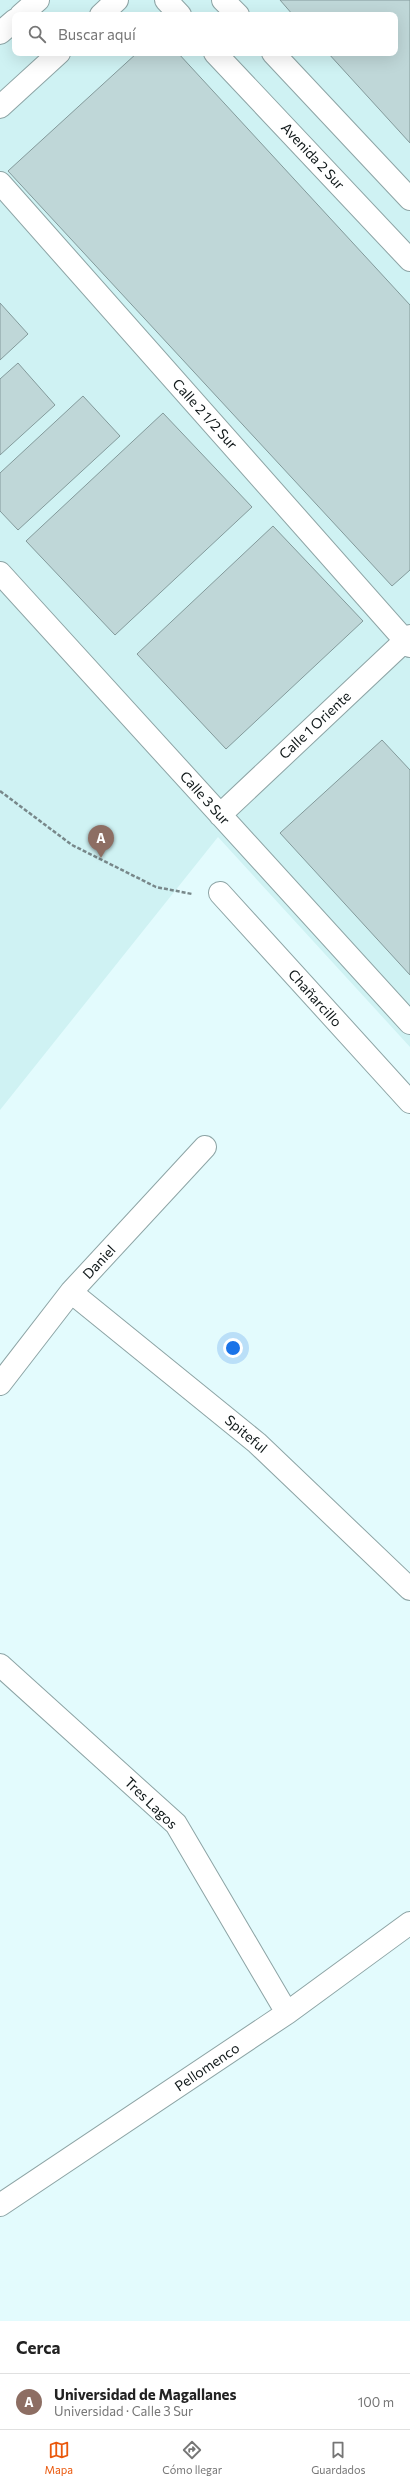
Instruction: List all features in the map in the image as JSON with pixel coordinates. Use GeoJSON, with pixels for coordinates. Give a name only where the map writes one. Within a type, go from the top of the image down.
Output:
{"type":"FeatureCollection","features":[{"type":"Feature","properties":{"kind":"street"},"geometry":{"type":"LineString","coordinates":[[24,12],[38,0]]}},
{"type":"Feature","properties":{"kind":"street"},"geometry":{"type":"LineString","coordinates":[[104,12],[118,0]]}},
{"type":"Feature","properties":{"kind":"street"},"geometry":{"type":"LineString","coordinates":[[166,0],[177,12]]}},
{"type":"Feature","properties":{"kind":"street"},"geometry":{"type":"LineString","coordinates":[[223,0],[235,12]]}},
{"type":"Feature","properties":{"kind":"street"},"geometry":{"type":"LineString","coordinates":[[0,33],[12,23]]}},
{"type":"Feature","properties":{"kind":"street"},"geometry":{"type":"LineString","coordinates":[[0,107],[56,56]]}},
{"type":"Feature","properties":{"kind":"street","name":"Avenida 2 Sur"},"geometry":{"type":"LineString","coordinates":[[219,56],[410,260]]}},
{"type":"Feature","properties":{"kind":"street"},"geometry":{"type":"LineString","coordinates":[[276,56],[410,199]]}},
{"type":"Feature","properties":{"kind":"street","name":"Calle 2 1/2 Sur"},"geometry":{"type":"LineString","coordinates":[[0,183],[408,641]]}},
{"type":"Feature","properties":{"kind":"street","name":"Calle 3 Sur"},"geometry":{"type":"LineString","coordinates":[[0,573],[410,1024]]}},
{"type":"Feature","properties":{"kind":"street","name":"Calle 1 Oriente"},"geometry":{"type":"LineString","coordinates":[[220,815],[408,641]]}},
{"type":"Feature","properties":{"kind":"street","name":"Chañarcillo"},"geometry":{"type":"LineString","coordinates":[[220,893],[410,1102]]}},
{"type":"Feature","properties":{"kind":"street","name":"Daniel"},"geometry":{"type":"LineString","coordinates":[[0,1384],[71,1292],[205,1148]]}},
{"type":"Feature","properties":{"kind":"street","name":"Spiteful"},"geometry":{"type":"LineString","coordinates":[[71,1292],[257,1442],[410,1589]]}},
{"type":"Feature","properties":{"kind":"street","name":"Tres Lagos"},"geometry":{"type":"LineString","coordinates":[[0,1665],[176,1824],[287,2013]]}},
{"type":"Feature","properties":{"kind":"street","name":"Pellomenco"},"geometry":{"type":"LineString","coordinates":[[0,2205],[287,2013],[410,1923]]}},
{"type":"Feature","properties":{"kind":"path"},"geometry":{"type":"LineString","coordinates":[[0,791],[72,845],[156,888],[190,894],[220,893]]}},
{"type":"Feature","properties":{"kind":"shaded area"},"geometry":{"type":"Polygon","coordinates":[[[0,0],[410,0],[410,1047],[218,837],[0,1110],[0,0]]]}},
{"type":"Feature","properties":{"kind":"building"},"geometry":{"type":"Polygon","coordinates":[[[280,0],[410,0],[410,143],[331,56],[398,56],[398,12],[290,12],[280,0]]]}},
{"type":"Feature","properties":{"kind":"building"},"geometry":{"type":"Polygon","coordinates":[[[134,56],[181,56],[410,305],[410,570],[392,586],[8,171],[134,56]]]}},
{"type":"Feature","properties":{"kind":"building"},"geometry":{"type":"Polygon","coordinates":[[[0,303],[28,334],[0,360],[0,303]]]}},
{"type":"Feature","properties":{"kind":"building"},"geometry":{"type":"Polygon","coordinates":[[[18,363],[55,405],[0,455],[0,379],[18,363]]]}},
{"type":"Feature","properties":{"kind":"building"},"geometry":{"type":"Polygon","coordinates":[[[83,396],[120,436],[18,530],[0,511],[0,473],[83,396]]]}},
{"type":"Feature","properties":{"kind":"building"},"geometry":{"type":"Polygon","coordinates":[[[163,413],[252,507],[115,635],[26,541],[163,413]]]}},
{"type":"Feature","properties":{"kind":"building"},"geometry":{"type":"Polygon","coordinates":[[[273,526],[363,621],[226,749],[137,654],[273,526]]]}},
{"type":"Feature","properties":{"kind":"building"},"geometry":{"type":"Polygon","coordinates":[[[382,740],[410,770],[410,975],[280,833],[382,740]]]}},
{"type":"Feature","properties":{"kind":"place","name":"Universidad de Magallanes"},"geometry":{"type":"Point","coordinates":[101,858]}}]}
